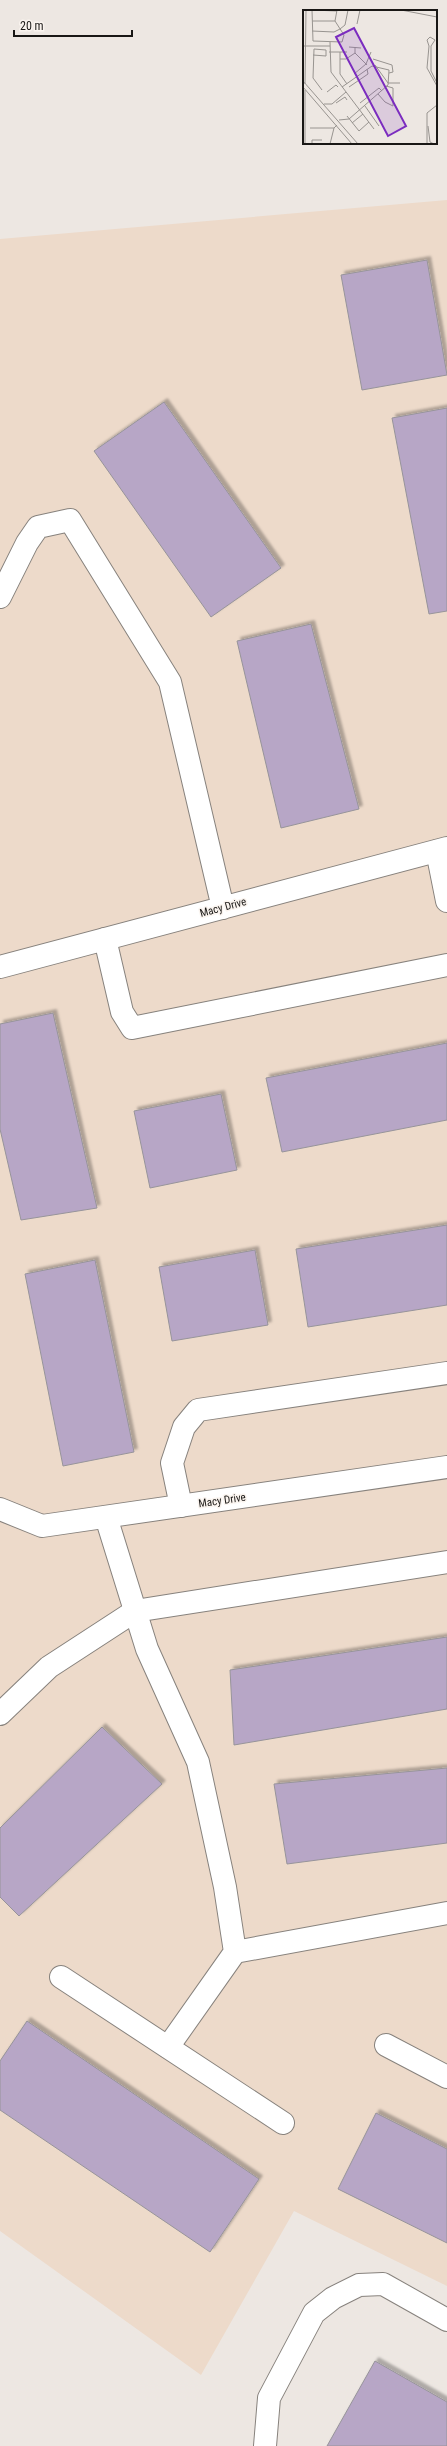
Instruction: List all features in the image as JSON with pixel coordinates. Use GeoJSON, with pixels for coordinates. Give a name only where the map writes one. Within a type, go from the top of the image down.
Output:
{"type":"FeatureCollection","features":[{"type":"Feature","properties":{"kind":"street"},"geometry":{"type":"LineString","coordinates":[[0,597],[27,543],[38,527],[70,520],[170,682],[223,908]]}},
{"type":"Feature","properties":{"kind":"street"},"geometry":{"type":"LineString","coordinates":[[442,849],[447,900]]}},
{"type":"Feature","properties":{"kind":"street","name":"Macy Drive"},"geometry":{"type":"LineString","coordinates":[[0,967],[442,849]]}},
{"type":"Feature","properties":{"kind":"street"},"geometry":{"type":"LineString","coordinates":[[105,940],[122,1012],[132,1028],[447,965]]}},
{"type":"Feature","properties":{"kind":"street"},"geometry":{"type":"LineString","coordinates":[[181,1506],[172,1463],[184,1427],[198,1410],[447,1373]]}},
{"type":"Feature","properties":{"kind":"street","name":"Macy Drive"},"geometry":{"type":"LineString","coordinates":[[0,1509],[42,1526],[447,1467]]}},
{"type":"Feature","properties":{"kind":"street"},"geometry":{"type":"LineString","coordinates":[[106,1517],[147,1649],[198,1762],[225,1887],[235,1952],[168,2047]]}},
{"type":"Feature","properties":{"kind":"street"},"geometry":{"type":"LineString","coordinates":[[0,1714],[49,1667],[135,1611],[447,1562]]}},
{"type":"Feature","properties":{"kind":"street"},"geometry":{"type":"LineString","coordinates":[[235,1952],[447,1913]]}},
{"type":"Feature","properties":{"kind":"street"},"geometry":{"type":"LineString","coordinates":[[61,1977],[283,2123]]}},
{"type":"Feature","properties":{"kind":"street"},"geometry":{"type":"LineString","coordinates":[[386,2045],[447,2077]]}},
{"type":"Feature","properties":{"kind":"street"},"geometry":{"type":"LineString","coordinates":[[265,2446],[269,2398],[314,2313],[333,2298],[359,2285],[383,2284],[447,2320]]}},
{"type":"Feature","properties":{"kind":"shaded area"},"geometry":{"type":"Polygon","coordinates":[[[447,200],[447,2286],[294,2211],[201,2375],[0,2231],[0,239],[447,200]]]}},
{"type":"Feature","properties":{"kind":"building"},"geometry":{"type":"Polygon","coordinates":[[[427,260],[447,375],[362,390],[341,275],[427,260]]]}},
{"type":"Feature","properties":{"kind":"building"},"geometry":{"type":"Polygon","coordinates":[[[164,402],[281,568],[211,617],[94,451],[164,402]]]}},
{"type":"Feature","properties":{"kind":"building"},"geometry":{"type":"Polygon","coordinates":[[[447,408],[447,611],[429,614],[392,418],[447,408]]]}},
{"type":"Feature","properties":{"kind":"building"},"geometry":{"type":"Polygon","coordinates":[[[311,624],[359,809],[281,828],[237,641],[311,624]]]}},
{"type":"Feature","properties":{"kind":"building"},"geometry":{"type":"Polygon","coordinates":[[[53,1013],[97,1208],[21,1220],[0,1129],[0,1024],[53,1013]]]}},
{"type":"Feature","properties":{"kind":"building"},"geometry":{"type":"Polygon","coordinates":[[[447,1043],[447,1120],[282,1152],[266,1078],[447,1043]]]}},
{"type":"Feature","properties":{"kind":"building"},"geometry":{"type":"Polygon","coordinates":[[[221,1094],[237,1170],[150,1188],[134,1111],[221,1094]]]}},
{"type":"Feature","properties":{"kind":"building"},"geometry":{"type":"Polygon","coordinates":[[[447,1225],[447,1305],[308,1327],[296,1249],[447,1225]]]}},
{"type":"Feature","properties":{"kind":"building"},"geometry":{"type":"Polygon","coordinates":[[[255,1250],[268,1325],[172,1341],[159,1267],[255,1250]]]}},
{"type":"Feature","properties":{"kind":"building"},"geometry":{"type":"Polygon","coordinates":[[[95,1260],[134,1452],[63,1466],[25,1274],[95,1260]]]}},
{"type":"Feature","properties":{"kind":"building"},"geometry":{"type":"Polygon","coordinates":[[[447,1637],[447,1709],[234,1745],[230,1670],[447,1637]]]}},
{"type":"Feature","properties":{"kind":"building"},"geometry":{"type":"Polygon","coordinates":[[[102,1727],[162,1784],[19,1916],[0,1897],[0,1828],[102,1727]]]}},
{"type":"Feature","properties":{"kind":"building"},"geometry":{"type":"Polygon","coordinates":[[[447,1768],[447,1843],[287,1864],[274,1784],[447,1768]]]}},
{"type":"Feature","properties":{"kind":"building"},"geometry":{"type":"Polygon","coordinates":[[[27,2021],[259,2179],[210,2252],[0,2110],[0,2061],[27,2021]]]}},
{"type":"Feature","properties":{"kind":"building"},"geometry":{"type":"Polygon","coordinates":[[[376,2113],[447,2149],[447,2243],[338,2189],[376,2113]]]}},
{"type":"Feature","properties":{"kind":"building"},"geometry":{"type":"Polygon","coordinates":[[[375,2361],[447,2402],[447,2446],[327,2446],[375,2361]]]}}]}
